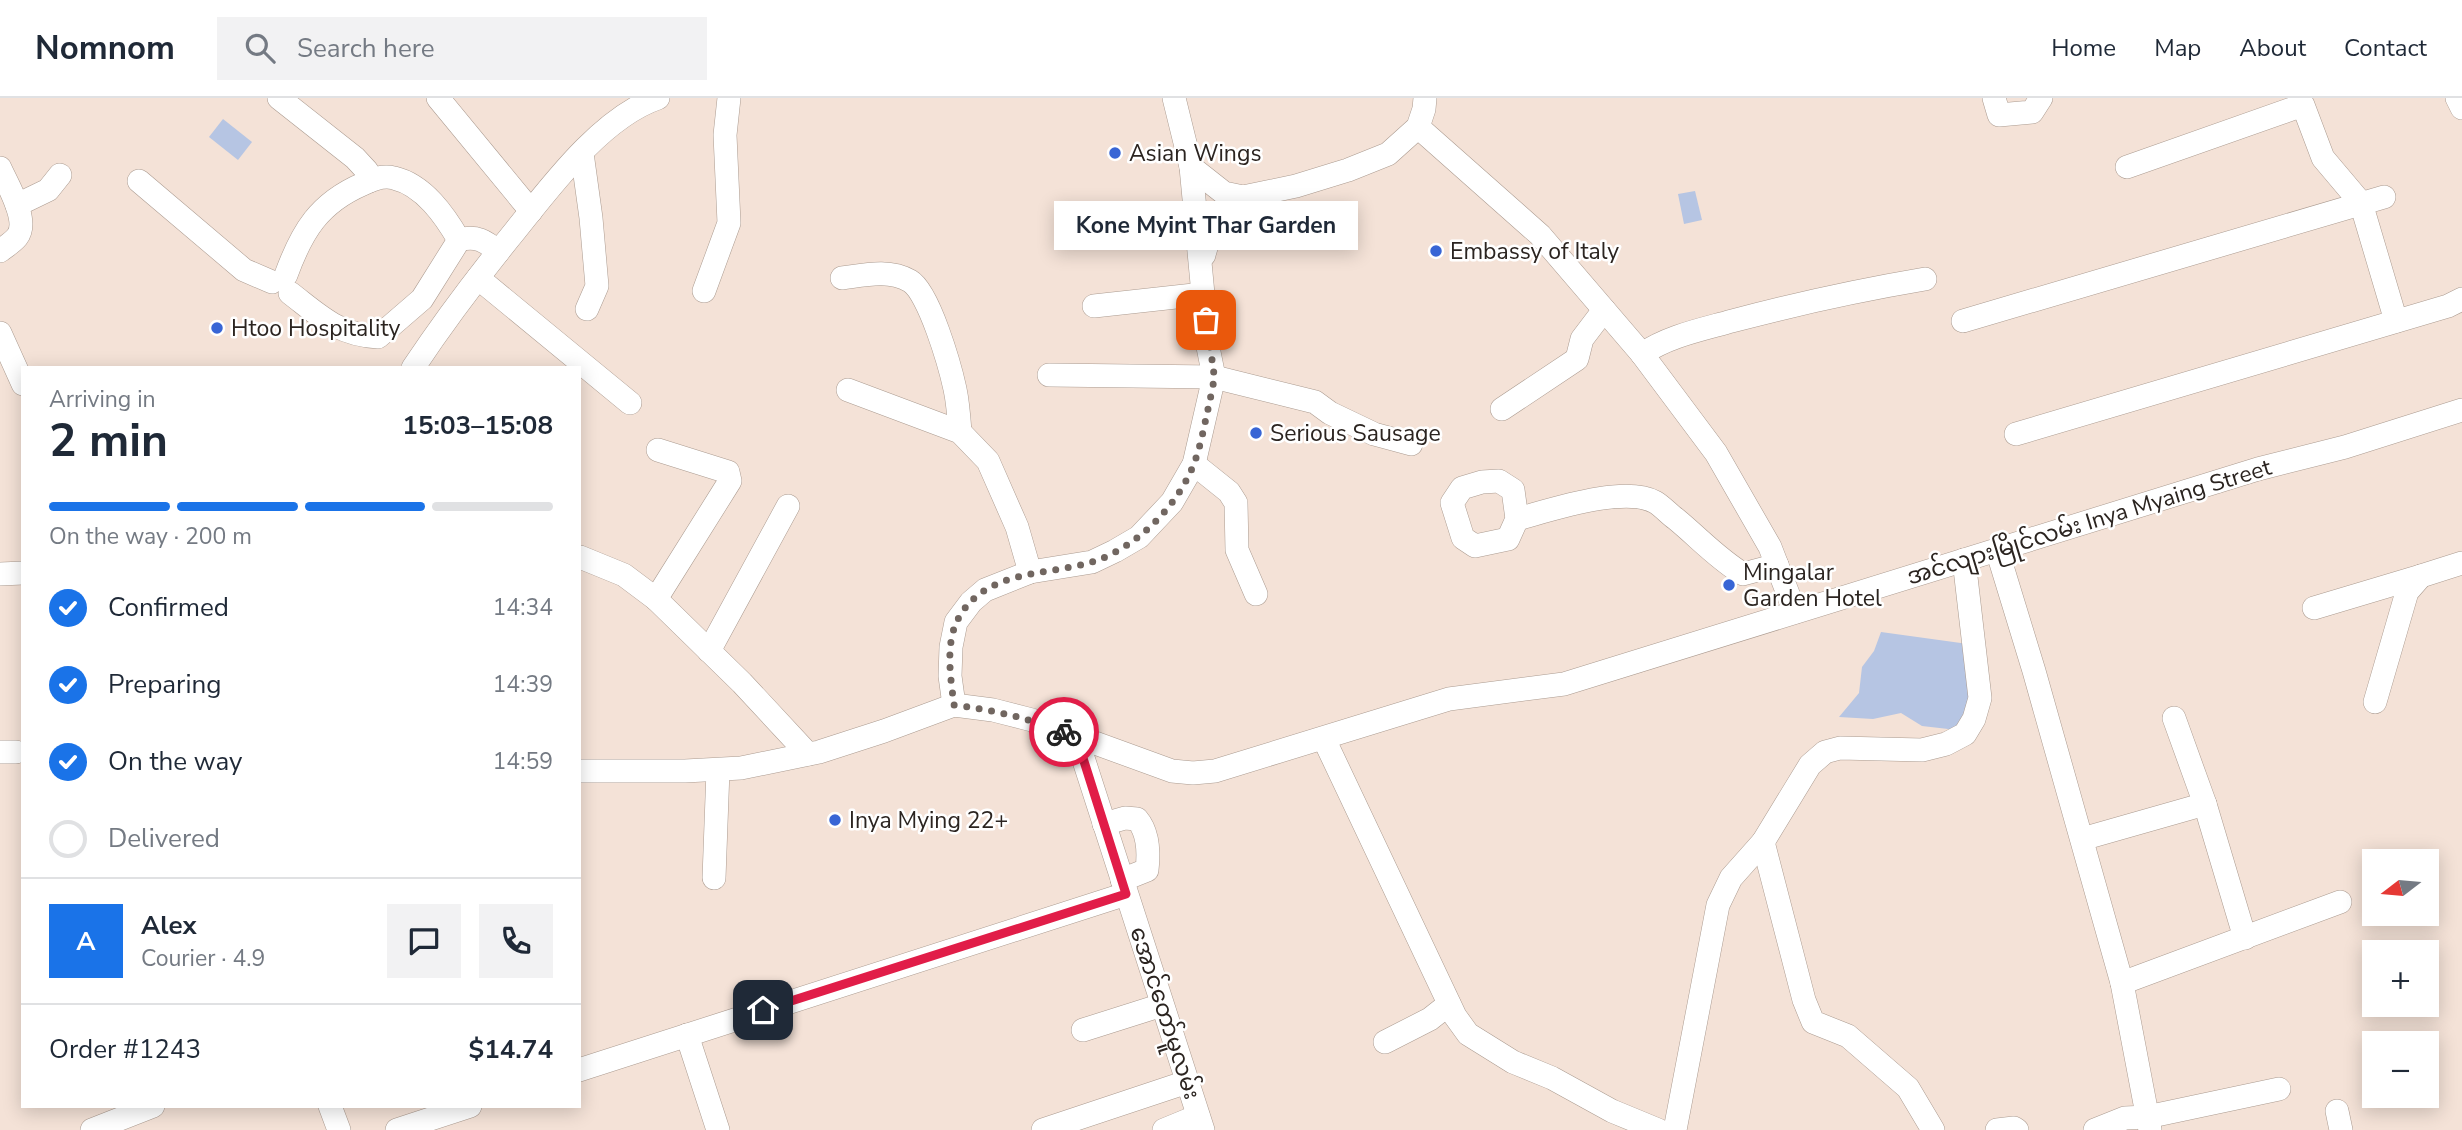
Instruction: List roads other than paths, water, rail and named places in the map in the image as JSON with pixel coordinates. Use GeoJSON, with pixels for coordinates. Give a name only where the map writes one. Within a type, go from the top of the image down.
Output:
{"type":"FeatureCollection","features":[{"type":"Feature","properties":{"kind":"street"},"geometry":{"type":"LineString","coordinates":[[279,98],[355,158],[367,171],[369,181]]}},
{"type":"Feature","properties":{"kind":"street"},"geometry":{"type":"LineString","coordinates":[[438,98],[531,211]]}},
{"type":"Feature","properties":{"kind":"street"},"geometry":{"type":"LineString","coordinates":[[704,290],[729,223],[725,135],[729,98]]}},
{"type":"Feature","properties":{"kind":"street"},"geometry":{"type":"LineString","coordinates":[[954,705],[950,676],[951,647],[956,622],[971,602],[985,590],[1030,572],[1092,562],[1139,537],[1172,502],[1194,464],[1214,377],[1191,167],[1174,98]]}},
{"type":"Feature","properties":{"kind":"street"},"geometry":{"type":"LineString","coordinates":[[1994,98],[1999,115],[2032,112],[2041,98]]}},
{"type":"Feature","properties":{"kind":"street"},"geometry":{"type":"LineString","coordinates":[[2457,98],[2462,108]]}},
{"type":"Feature","properties":{"kind":"street"},"geometry":{"type":"LineString","coordinates":[[414,366],[478,278],[559,175],[606,130],[649,100]]}},
{"type":"Feature","properties":{"kind":"street"},"geometry":{"type":"LineString","coordinates":[[2127,167],[2303,105],[2323,158],[2361,204],[2396,321]]}},
{"type":"Feature","properties":{"kind":"street"},"geometry":{"type":"LineString","coordinates":[[1191,167],[1224,193],[1243,197],[1296,186],[1388,154],[1404,142],[1422,111],[1540,235],[1642,354],[1716,453],[1770,547],[1795,612]]}},
{"type":"Feature","properties":{"kind":"street"},"geometry":{"type":"LineString","coordinates":[[582,153],[597,286],[587,309]]}},
{"type":"Feature","properties":{"kind":"street"},"geometry":{"type":"LineString","coordinates":[[0,168],[17,205],[22,225],[19,235],[0,251]]}},
{"type":"Feature","properties":{"kind":"street"},"geometry":{"type":"LineString","coordinates":[[17,205],[48,190],[60,175]]}},
{"type":"Feature","properties":{"kind":"street"},"geometry":{"type":"LineString","coordinates":[[283,284],[296,249],[310,223],[329,202],[342,193],[379,177],[394,178],[411,185],[444,215],[459,240]]}},
{"type":"Feature","properties":{"kind":"street"},"geometry":{"type":"LineString","coordinates":[[139,181],[244,270],[283,284],[332,325],[357,336],[378,337],[422,299],[459,240],[479,238],[498,252]]}},
{"type":"Feature","properties":{"kind":"street"},"geometry":{"type":"LineString","coordinates":[[1202,265],[1206,245],[1218,221],[1243,197]]}},
{"type":"Feature","properties":{"kind":"street"},"geometry":{"type":"LineString","coordinates":[[1963,321],[2384,197]]}},
{"type":"Feature","properties":{"kind":"street"},"geometry":{"type":"LineString","coordinates":[[842,278],[884,273],[908,279],[918,286],[939,331],[955,390],[960,432]]}},
{"type":"Feature","properties":{"kind":"street"},"geometry":{"type":"LineString","coordinates":[[478,278],[631,403]]}},
{"type":"Feature","properties":{"kind":"street"},"geometry":{"type":"LineString","coordinates":[[1642,354],[1662,341],[1776,309],[1925,279]]}},
{"type":"Feature","properties":{"kind":"street"},"geometry":{"type":"LineString","coordinates":[[1094,306],[1203,294]]}},
{"type":"Feature","properties":{"kind":"street"},"geometry":{"type":"LineString","coordinates":[[2015,434],[2448,306],[2462,299]]}},
{"type":"Feature","properties":{"kind":"street"},"geometry":{"type":"LineString","coordinates":[[1502,409],[1577,359],[1582,339],[1604,310]]}},
{"type":"Feature","properties":{"kind":"street"},"geometry":{"type":"LineString","coordinates":[[0,333],[21,380]]}},
{"type":"Feature","properties":{"kind":"street"},"geometry":{"type":"LineString","coordinates":[[1049,375],[1214,377],[1315,402],[1374,434],[1411,444]]}},
{"type":"Feature","properties":{"kind":"street"},"geometry":{"type":"LineString","coordinates":[[848,390],[960,432],[988,461],[1017,527],[1030,572]]}},
{"type":"Feature","properties":{"kind":"street","name":"အင်လျားမြိုင်လမ်း Inya Myaing Street"},"geometry":{"type":"LineString","coordinates":[[581,771],[718,770],[750,766],[808,754],[884,731],[954,705],[993,710],[1032,720],[1172,772],[1216,771],[1449,699],[1564,684],[2258,469],[2460,417]]}},
{"type":"Feature","properties":{"kind":"street"},"geometry":{"type":"LineString","coordinates":[[656,599],[731,477],[728,472],[658,450]]}},
{"type":"Feature","properties":{"kind":"street"},"geometry":{"type":"LineString","coordinates":[[1194,464],[1230,492],[1236,503],[1237,550],[1256,594]]}},
{"type":"Feature","properties":{"kind":"street"},"geometry":{"type":"LineString","coordinates":[[1517,519],[1589,500],[1626,496],[1654,501],[1704,542],[1722,561],[1743,574],[1777,565]]}},
{"type":"Feature","properties":{"kind":"street"},"geometry":{"type":"LineString","coordinates":[[709,651],[788,506]]}},
{"type":"Feature","properties":{"kind":"street"},"geometry":{"type":"LineString","coordinates":[[1997,550],[2035,671],[2122,983],[2149,1124]]}},
{"type":"Feature","properties":{"kind":"street"},"geometry":{"type":"LineString","coordinates":[[581,557],[624,575],[656,599],[808,754]]}},
{"type":"Feature","properties":{"kind":"street"},"geometry":{"type":"LineString","coordinates":[[1675,1130],[1718,905],[1731,878],[1763,842],[1810,765],[1825,751],[1840,748],[1922,750],[1946,744],[1965,734],[1974,719],[1980,698],[1965,560]]}},
{"type":"Feature","properties":{"kind":"street"},"geometry":{"type":"LineString","coordinates":[[2314,608],[2462,563]]}},
{"type":"Feature","properties":{"kind":"street"},"geometry":{"type":"LineString","coordinates":[[0,574],[21,573]]}},
{"type":"Feature","properties":{"kind":"street"},"geometry":{"type":"LineString","coordinates":[[2375,702],[2407,592],[2421,576]]}},
{"type":"Feature","properties":{"kind":"street"},"geometry":{"type":"LineString","coordinates":[[2174,718],[2205,804],[2245,938]]}},
{"type":"Feature","properties":{"kind":"street","name":"အောင်တော်မူလမ်း"},"geometry":{"type":"LineString","coordinates":[[1076,736],[1200,1123]]}},
{"type":"Feature","properties":{"kind":"street"},"geometry":{"type":"LineString","coordinates":[[1324,739],[1449,1004],[1468,1034],[1513,1062],[1552,1078],[1612,1111],[1658,1130]]}},
{"type":"Feature","properties":{"kind":"street"},"geometry":{"type":"LineString","coordinates":[[714,878],[718,770]]}},
{"type":"Feature","properties":{"kind":"street"},"geometry":{"type":"LineString","coordinates":[[2081,839],[2205,804]]}},
{"type":"Feature","properties":{"kind":"street"},"geometry":{"type":"LineString","coordinates":[[581,1069],[1124,887],[1147,870],[1149,853],[1144,827],[1137,819],[1125,818],[1104,824]]}},
{"type":"Feature","properties":{"kind":"street"},"geometry":{"type":"LineString","coordinates":[[1763,842],[1804,1000],[1813,1022],[1849,1036],[1908,1088],[1933,1130]]}},
{"type":"Feature","properties":{"kind":"street"},"geometry":{"type":"LineString","coordinates":[[2122,983],[2340,902]]}},
{"type":"Feature","properties":{"kind":"street"},"geometry":{"type":"LineString","coordinates":[[1083,1030],[1162,1004]]}},
{"type":"Feature","properties":{"kind":"street"},"geometry":{"type":"LineString","coordinates":[[1385,1042],[1430,1019],[1449,1004]]}},
{"type":"Feature","properties":{"kind":"street"},"geometry":{"type":"LineString","coordinates":[[687,1035],[718,1130]]}},
{"type":"Feature","properties":{"kind":"street"},"geometry":{"type":"LineString","coordinates":[[1042,1130],[1187,1082]]}},
{"type":"Feature","properties":{"kind":"street"},"geometry":{"type":"LineString","coordinates":[[2095,1130],[2125,1118],[2149,1124],[2279,1089]]}},
{"type":"Feature","properties":{"kind":"street"},"geometry":{"type":"LineString","coordinates":[[92,1130],[148,1108]]}},
{"type":"Feature","properties":{"kind":"street"},"geometry":{"type":"LineString","coordinates":[[331,1108],[339,1130]]}},
{"type":"Feature","properties":{"kind":"street"},"geometry":{"type":"LineString","coordinates":[[397,1130],[464,1108]]}},
{"type":"Feature","properties":{"kind":"street"},"geometry":{"type":"LineString","coordinates":[[1164,1130],[1200,1123]]}},
{"type":"Feature","properties":{"kind":"street"},"geometry":{"type":"LineString","coordinates":[[1997,1130],[2017,1130]]}},
{"type":"Feature","properties":{"kind":"water"},"geometry":{"type":"Polygon","coordinates":[[[223,119],[252,142],[238,160],[209,137],[223,119]]]}},
{"type":"Feature","properties":{"kind":"water"},"geometry":{"type":"Polygon","coordinates":[[[1695,191],[1702,220],[1684,224],[1678,194],[1695,191]]]}},
{"type":"Feature","properties":{"kind":"water"},"geometry":{"type":"Polygon","coordinates":[[[1881,632],[1968,644],[1972,693],[1957,730],[1922,726],[1901,713],[1873,719],[1839,717],[1859,693],[1862,667],[1874,651],[1881,632]]]}},
{"type":"Feature","properties":{"kind":"place","name":"Asian Wings"},"geometry":{"type":"Point","coordinates":[1115,153]}},
{"type":"Feature","properties":{"kind":"place","name":"Embassy of Italy"},"geometry":{"type":"Point","coordinates":[1436,251]}},
{"type":"Feature","properties":{"kind":"place","name":"Kone Myint Thar Garden"},"geometry":{"type":"Point","coordinates":[1206,320]}},
{"type":"Feature","properties":{"kind":"place","name":"Htoo Hospitality"},"geometry":{"type":"Point","coordinates":[217,328]}},
{"type":"Feature","properties":{"kind":"place","name":"Serious Sausage"},"geometry":{"type":"Point","coordinates":[1256,433]}},
{"type":"Feature","properties":{"kind":"place","name":"Mingalar Garden Hotel"},"geometry":{"type":"Point","coordinates":[1729,585]}},
{"type":"Feature","properties":{"kind":"place","name":"Inya Mying 22+"},"geometry":{"type":"Point","coordinates":[835,820]}}]}
